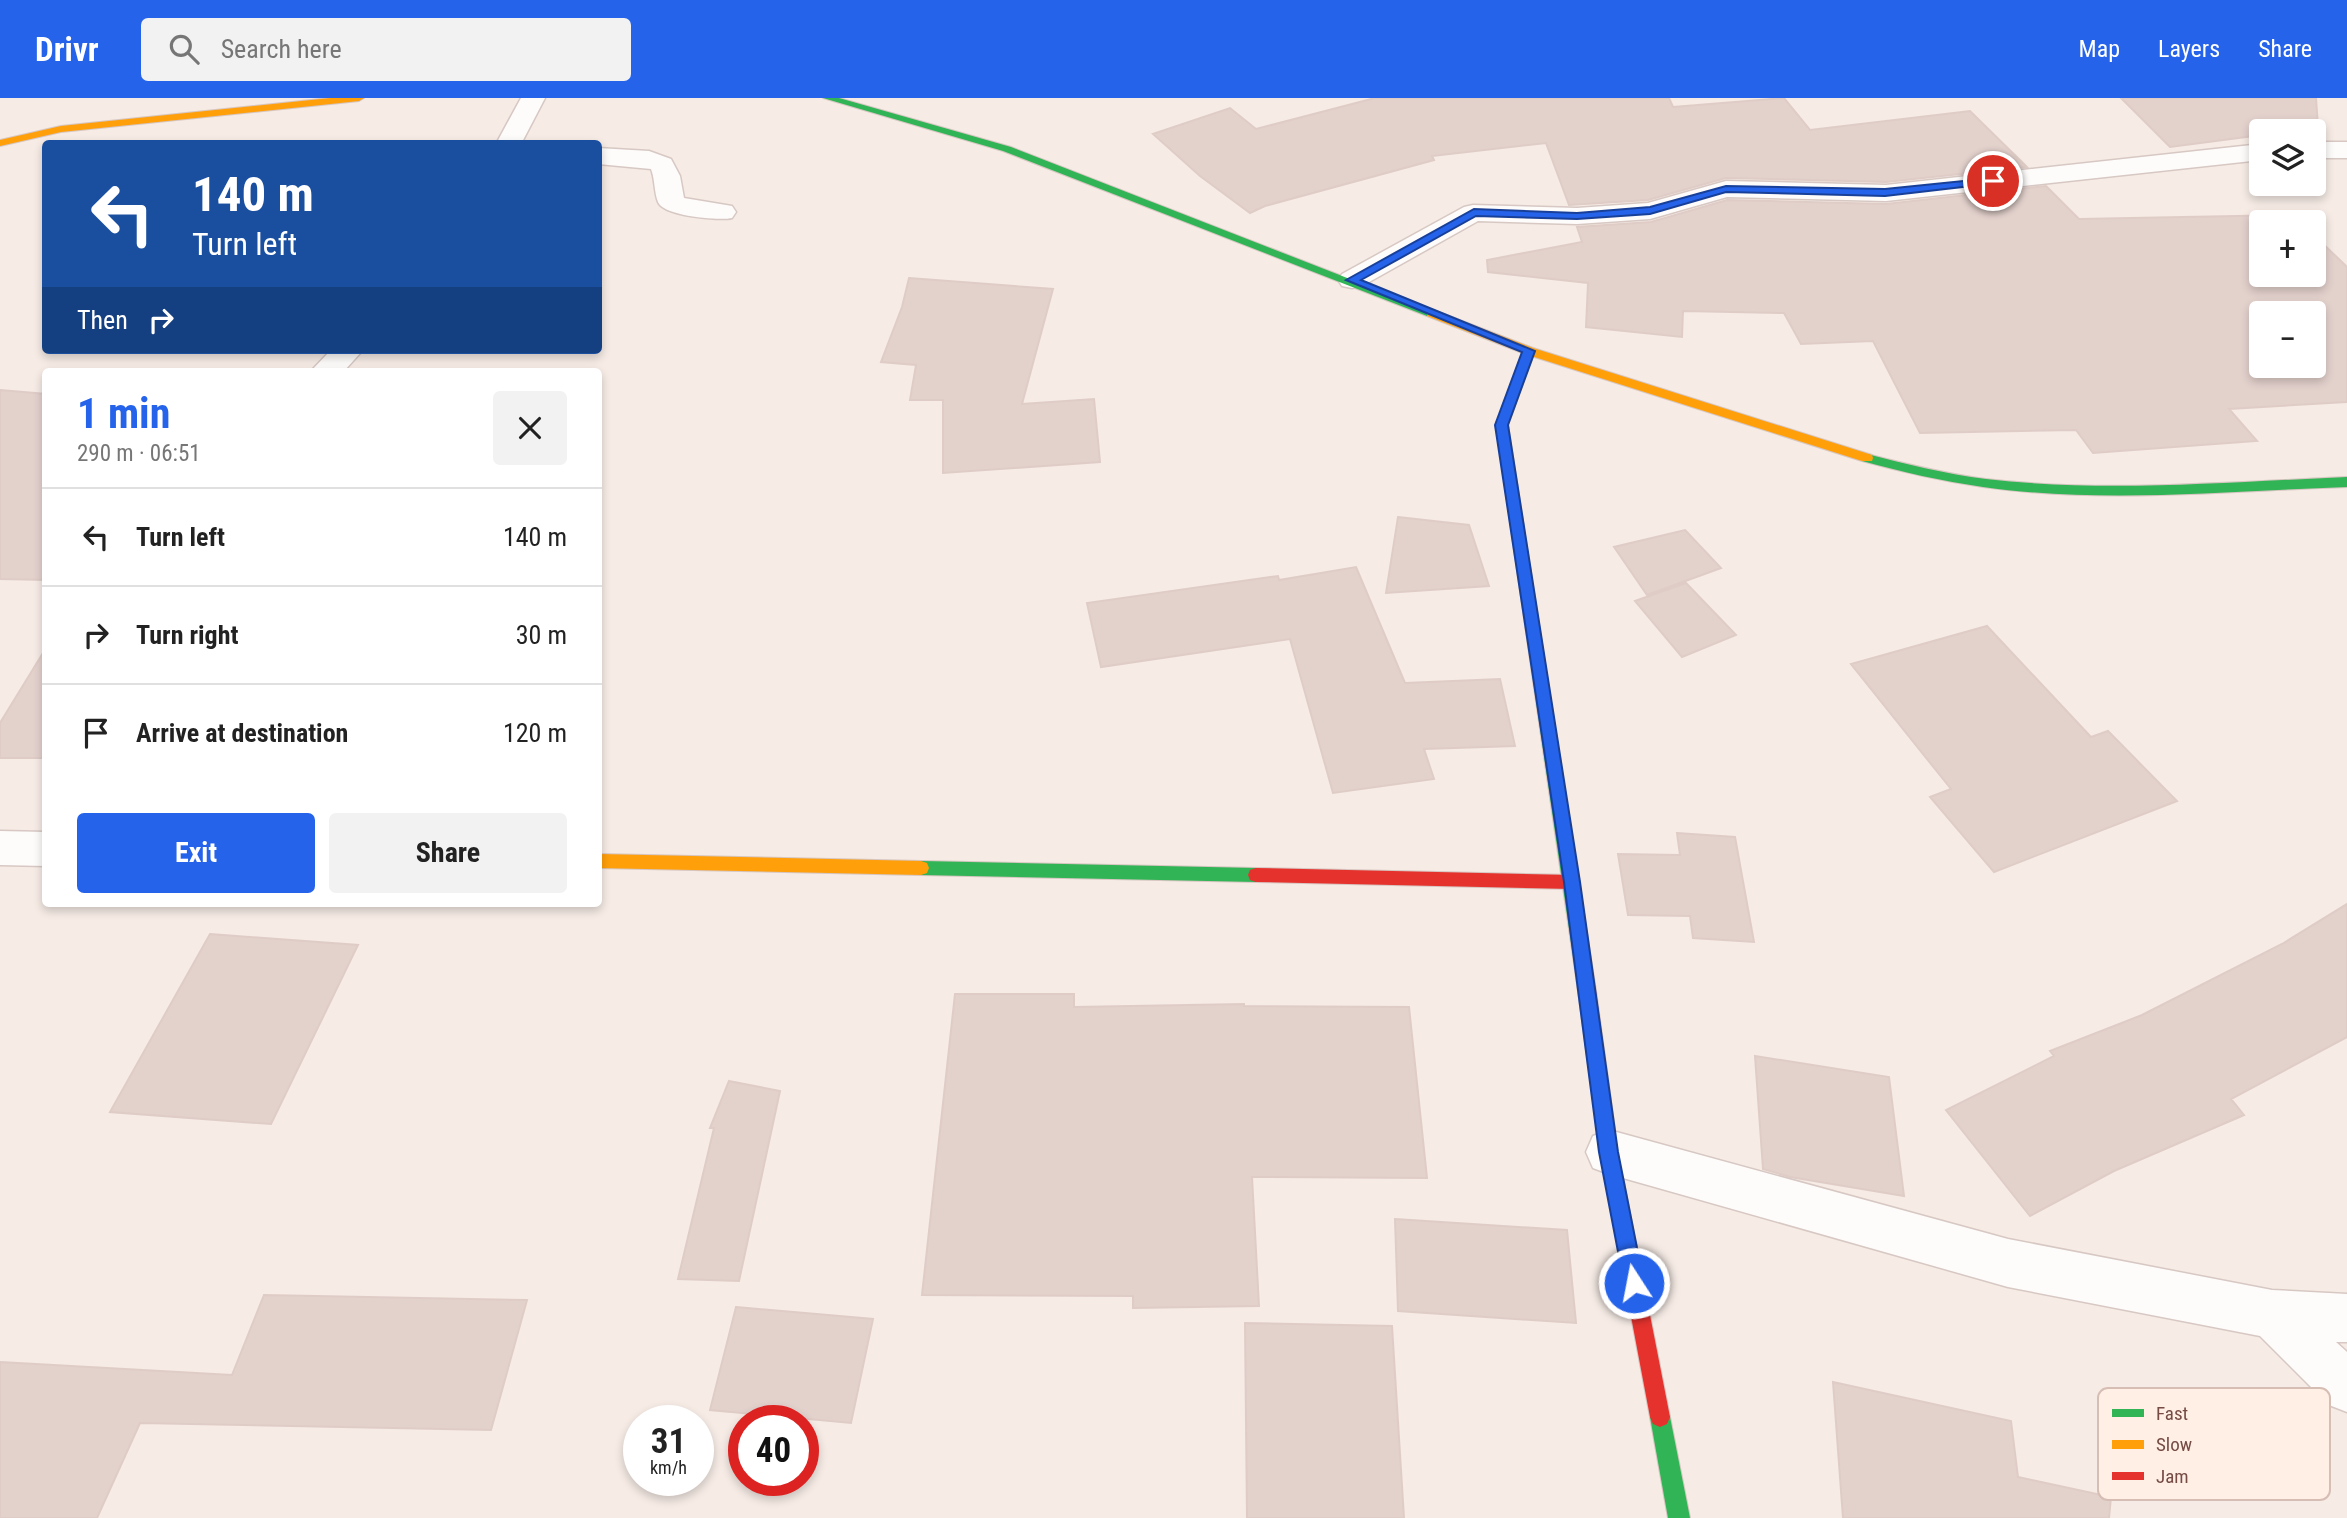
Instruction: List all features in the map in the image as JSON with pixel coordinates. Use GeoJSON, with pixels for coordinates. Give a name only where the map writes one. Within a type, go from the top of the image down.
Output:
{"type":"FeatureCollection","features":[{"type":"Feature","properties":{"kind":"main road"},"geometry":{"type":"LineString","coordinates":[[0,143],[61,130],[359,98]]}},
{"type":"Feature","properties":{"kind":"main road"},"geometry":{"type":"LineString","coordinates":[[828,98],[1007,149],[1352,280],[1528,351],[1907,471],[1989,486],[2078,491],[2347,482]]}},
{"type":"Feature","properties":{"kind":"main road"},"geometry":{"type":"LineString","coordinates":[[1528,351],[1502,425],[1572,882],[1609,1152],[1679,1518]]}},
{"type":"Feature","properties":{"kind":"main road"},"geometry":{"type":"LineString","coordinates":[[602,861],[1572,882]]}},
{"type":"Feature","properties":{"kind":"street"},"geometry":{"type":"LineString","coordinates":[[510,140],[533,98]]}},
{"type":"Feature","properties":{"kind":"street"},"geometry":{"type":"LineString","coordinates":[[2326,150],[2347,150]]}},
{"type":"Feature","properties":{"kind":"street"},"geometry":{"type":"LineString","coordinates":[[1352,280],[1474,213],[1577,216],[1650,211],[1726,189],[1885,193],[2249,153]]}},
{"type":"Feature","properties":{"kind":"street"},"geometry":{"type":"LineString","coordinates":[[602,156],[649,159],[662,164],[671,202],[723,212]]}},
{"type":"Feature","properties":{"kind":"street"},"geometry":{"type":"LineString","coordinates":[[329,368],[344,354]]}},
{"type":"Feature","properties":{"kind":"street"},"geometry":{"type":"LineString","coordinates":[[0,848],[42,849]]}},
{"type":"Feature","properties":{"kind":"street"},"geometry":{"type":"LineString","coordinates":[[1609,1152],[2008,1264],[2272,1314],[2347,1318]]}},
{"type":"Feature","properties":{"kind":"street"},"geometry":{"type":"LineString","coordinates":[[2272,1314],[2347,1387]]}},
{"type":"Feature","properties":{"kind":"building"},"geometry":{"type":"Polygon","coordinates":[[[1375,98],[1669,98],[1673,107],[1784,98],[1810,130],[1970,111],[2027,167],[1886,182],[1726,178],[1648,200],[1569,205],[1546,143],[1432,156],[1434,160],[1265,206],[1250,213],[1200,176],[1153,134],[1230,108],[1256,129],[1375,98]]]}},
{"type":"Feature","properties":{"kind":"building"},"geometry":{"type":"Polygon","coordinates":[[[2121,98],[2316,98],[2317,119],[2249,119],[2249,137],[2170,147],[2121,98]]]}},
{"type":"Feature","properties":{"kind":"building"},"geometry":{"type":"Polygon","coordinates":[[[2046,186],[2079,219],[2249,216],[2249,287],[2326,287],[2326,247],[2347,267],[2347,402],[2229,409],[2257,441],[2093,453],[2076,430],[1920,433],[1873,341],[1801,344],[1784,313],[1683,311],[1682,337],[1586,327],[1588,283],[1488,272],[1487,260],[1582,242],[1577,227],[1651,222],[1727,200],[1886,204],[2046,186]]]}},
{"type":"Feature","properties":{"kind":"building"},"geometry":{"type":"Polygon","coordinates":[[[909,278],[1053,289],[1022,404],[1094,399],[1100,462],[943,473],[943,400],[910,400],[916,365],[881,362],[902,307],[909,278]]]}},
{"type":"Feature","properties":{"kind":"building"},"geometry":{"type":"Polygon","coordinates":[[[0,390],[42,394],[42,580],[0,579],[0,390]]]}},
{"type":"Feature","properties":{"kind":"building"},"geometry":{"type":"Polygon","coordinates":[[[1398,517],[1469,525],[1489,586],[1386,593],[1398,517]]]}},
{"type":"Feature","properties":{"kind":"building"},"geometry":{"type":"Polygon","coordinates":[[[1685,530],[1721,568],[1647,595],[1614,547],[1685,530]]]}},
{"type":"Feature","properties":{"kind":"building"},"geometry":{"type":"Polygon","coordinates":[[[1356,567],[1405,683],[1500,679],[1515,746],[1424,749],[1434,779],[1333,793],[1290,639],[1101,667],[1087,603],[1278,576],[1279,580],[1356,567]]]}},
{"type":"Feature","properties":{"kind":"building"},"geometry":{"type":"Polygon","coordinates":[[[1686,583],[1736,635],[1682,657],[1635,601],[1686,583]]]}},
{"type":"Feature","properties":{"kind":"building"},"geometry":{"type":"Polygon","coordinates":[[[1987,626],[2091,737],[2108,731],[2177,801],[1994,872],[1930,797],[1951,789],[1851,664],[1987,626]]]}},
{"type":"Feature","properties":{"kind":"building"},"geometry":{"type":"Polygon","coordinates":[[[42,655],[42,758],[0,758],[0,723],[42,655]]]}},
{"type":"Feature","properties":{"kind":"building"},"geometry":{"type":"Polygon","coordinates":[[[1677,833],[1735,837],[1754,942],[1693,938],[1690,916],[1628,915],[1618,854],[1680,855],[1677,833]]]}},
{"type":"Feature","properties":{"kind":"building"},"geometry":{"type":"Polygon","coordinates":[[[2347,904],[2347,1037],[2231,1099],[2244,1115],[2114,1171],[2030,1216],[1946,1110],[2054,1056],[2050,1051],[2142,1015],[2282,944],[2347,904]]]}},
{"type":"Feature","properties":{"kind":"building"},"geometry":{"type":"Polygon","coordinates":[[[210,934],[358,945],[271,1124],[110,1112],[210,934]]]}},
{"type":"Feature","properties":{"kind":"building"},"geometry":{"type":"Polygon","coordinates":[[[955,994],[1074,994],[1074,1007],[1244,1004],[1409,1007],[1427,1178],[1252,1177],[1259,1306],[1133,1308],[1133,1296],[922,1295],[955,994]]]}},
{"type":"Feature","properties":{"kind":"building"},"geometry":{"type":"Polygon","coordinates":[[[1755,1056],[1889,1077],[1904,1196],[1790,1177],[1763,1169],[1755,1056]]]}},
{"type":"Feature","properties":{"kind":"building"},"geometry":{"type":"Polygon","coordinates":[[[729,1081],[780,1091],[739,1281],[678,1279],[714,1128],[710,1128],[729,1081]]]}},
{"type":"Feature","properties":{"kind":"building"},"geometry":{"type":"Polygon","coordinates":[[[1395,1219],[1567,1230],[1576,1323],[1398,1311],[1395,1219]]]}},
{"type":"Feature","properties":{"kind":"building"},"geometry":{"type":"Polygon","coordinates":[[[264,1295],[527,1300],[491,1430],[140,1423],[97,1518],[0,1518],[0,1362],[232,1375],[264,1295]]]}},
{"type":"Feature","properties":{"kind":"building"},"geometry":{"type":"Polygon","coordinates":[[[736,1307],[873,1319],[851,1423],[819,1420],[819,1405],[728,1405],[728,1412],[714,1410],[714,1405],[711,1405],[736,1307]]]}},
{"type":"Feature","properties":{"kind":"building"},"geometry":{"type":"Polygon","coordinates":[[[1245,1323],[1392,1326],[1404,1518],[1247,1518],[1245,1323]]]}},
{"type":"Feature","properties":{"kind":"building"},"geometry":{"type":"Polygon","coordinates":[[[1833,1382],[2011,1421],[2018,1477],[2098,1494],[2098,1500],[2111,1500],[2109,1518],[1843,1518],[1833,1382]]]}},
{"type":"Feature","properties":{"kind":"traffic: fast"},"geometry":{"type":"LineString","coordinates":[[828,98],[1007,149],[1431,313]]}},
{"type":"Feature","properties":{"kind":"traffic: fast"},"geometry":{"type":"LineString","coordinates":[[1529,351],[1502,425],[1587,991]]}},
{"type":"Feature","properties":{"kind":"traffic: fast"},"geometry":{"type":"LineString","coordinates":[[1867,458],[1926,473],[1985,483],[2045,488],[2166,490],[2347,482]]}},
{"type":"Feature","properties":{"kind":"traffic: fast"},"geometry":{"type":"LineString","coordinates":[[921,868],[1256,875]]}},
{"type":"Feature","properties":{"kind":"traffic: fast"},"geometry":{"type":"LineString","coordinates":[[1660,1417],[1679,1518]]}},
{"type":"Feature","properties":{"kind":"traffic: slow"},"geometry":{"type":"LineString","coordinates":[[0,143],[61,129],[359,98]]}},
{"type":"Feature","properties":{"kind":"traffic: slow"},"geometry":{"type":"LineString","coordinates":[[1431,313],[1529,351],[1867,458]]}},
{"type":"Feature","properties":{"kind":"traffic: slow"},"geometry":{"type":"LineString","coordinates":[[602,861],[921,868]]}},
{"type":"Feature","properties":{"kind":"traffic: jam"},"geometry":{"type":"LineString","coordinates":[[1256,875],[1572,882]]}},
{"type":"Feature","properties":{"kind":"traffic: jam"},"geometry":{"type":"LineString","coordinates":[[1587,991],[1609,1152],[1660,1417]]}},
{"type":"Feature","properties":{"kind":"route"},"geometry":{"type":"LineString","coordinates":[[1634,1283],[1609,1152],[1572,882],[1502,425],[1528,351],[1352,280],[1474,213],[1577,216],[1650,211],[1726,189],[1885,193],[1993,181]]}}]}
